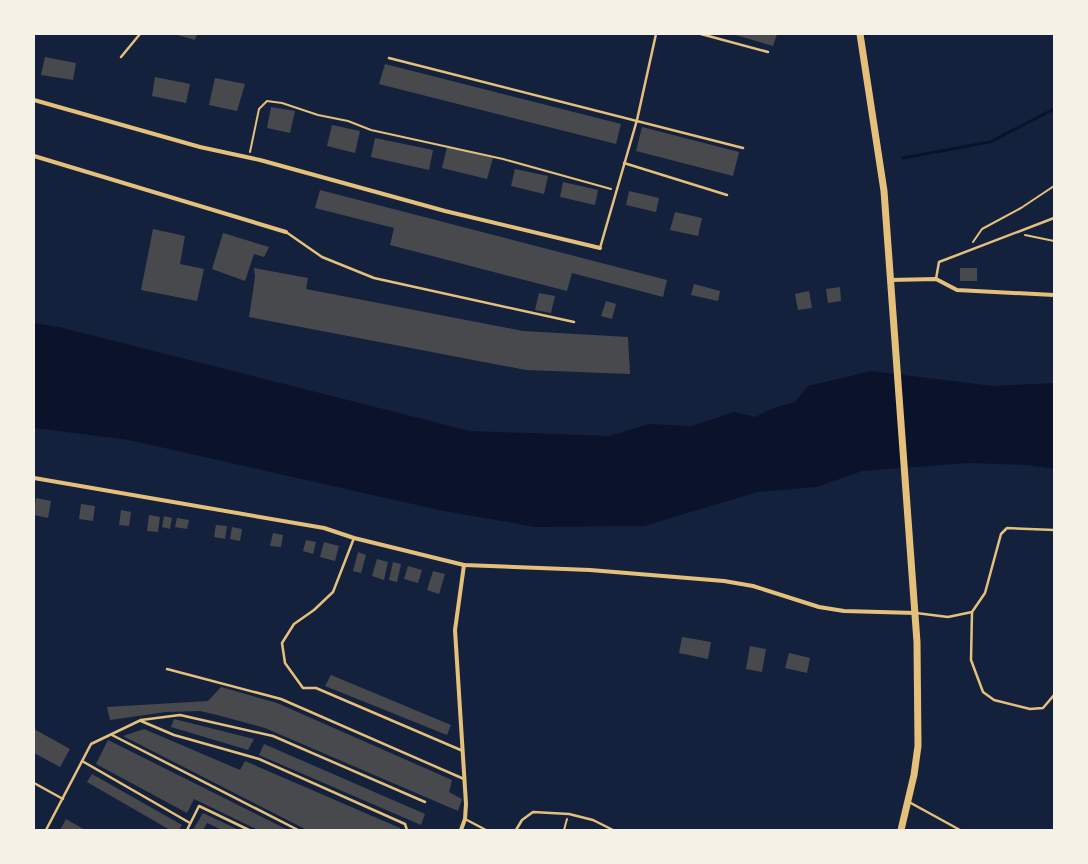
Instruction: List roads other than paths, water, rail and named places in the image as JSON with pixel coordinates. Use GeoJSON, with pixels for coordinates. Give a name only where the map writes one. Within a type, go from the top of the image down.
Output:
{"type":"FeatureCollection","features":[{"type":"Feature","properties":{"kind":"street"},"geometry":{"type":"LineString","coordinates":[[860,34],[884,191],[906,510],[915,613],[919,721],[914,775],[901,830]]}},
{"type":"Feature","properties":{"kind":"street"},"geometry":{"type":"LineString","coordinates":[[34,100],[200,148],[247,157],[445,211],[600,248]]}},
{"type":"Feature","properties":{"kind":"street"},"geometry":{"type":"LineString","coordinates":[[34,156],[286,232]]}},
{"type":"Feature","properties":{"kind":"street"},"geometry":{"type":"LineString","coordinates":[[890,280],[936,279],[957,290],[1054,295]]}},
{"type":"Feature","properties":{"kind":"street"},"geometry":{"type":"LineString","coordinates":[[34,478],[324,528],[354,538],[464,565],[590,570],[724,581],[753,586],[819,607],[850,611],[915,613]]}},
{"type":"Feature","properties":{"kind":"street"},"geometry":{"type":"LineString","coordinates":[[461,830],[465,819],[466,804],[455,630],[464,565]]}},
{"type":"Feature","properties":{"kind":"lane"},"geometry":{"type":"LineString","coordinates":[[121,57],[140,34]]}},
{"type":"Feature","properties":{"kind":"lane"},"geometry":{"type":"LineString","coordinates":[[600,248],[637,120],[656,34]]}},
{"type":"Feature","properties":{"kind":"lane"},"geometry":{"type":"LineString","coordinates":[[701,34],[768,52]]}},
{"type":"Feature","properties":{"kind":"lane"},"geometry":{"type":"LineString","coordinates":[[389,58],[743,148]]}},
{"type":"Feature","properties":{"kind":"lane"},"geometry":{"type":"LineString","coordinates":[[624,163],[727,196]]}},
{"type":"Feature","properties":{"kind":"lane"},"geometry":{"type":"LineString","coordinates":[[936,279],[939,262],[1054,218]]}},
{"type":"Feature","properties":{"kind":"lane"},"geometry":{"type":"LineString","coordinates":[[286,232],[322,257],[374,278],[574,322]]}},
{"type":"Feature","properties":{"kind":"lane"},"geometry":{"type":"LineString","coordinates":[[1054,530],[1007,528],[1002,534],[985,593],[972,612],[971,660],[982,692],[994,700],[1030,709],[1043,708],[1054,695]]}},
{"type":"Feature","properties":{"kind":"lane"},"geometry":{"type":"LineString","coordinates":[[354,538],[332,592],[314,610],[294,624],[282,643],[285,664],[303,688],[316,688],[463,751]]}},
{"type":"Feature","properties":{"kind":"lane"},"geometry":{"type":"LineString","coordinates":[[915,613],[948,617],[972,612]]}},
{"type":"Feature","properties":{"kind":"lane"},"geometry":{"type":"LineString","coordinates":[[167,669],[281,699],[465,780]]}},
{"type":"Feature","properties":{"kind":"lane"},"geometry":{"type":"LineString","coordinates":[[46,830],[91,744],[141,720],[180,715],[273,736],[425,802]]}},
{"type":"Feature","properties":{"kind":"lane"},"geometry":{"type":"LineString","coordinates":[[141,720],[174,735],[259,759],[405,824],[407,830]]}},
{"type":"Feature","properties":{"kind":"lane"},"geometry":{"type":"LineString","coordinates":[[112,735],[298,830]]}},
{"type":"Feature","properties":{"kind":"lane"},"geometry":{"type":"LineString","coordinates":[[82,761],[190,824]]}},
{"type":"Feature","properties":{"kind":"lane"},"geometry":{"type":"LineString","coordinates":[[34,783],[63,799]]}},
{"type":"Feature","properties":{"kind":"lane"},"geometry":{"type":"LineString","coordinates":[[908,802],[960,830]]}},
{"type":"Feature","properties":{"kind":"lane"},"geometry":{"type":"LineString","coordinates":[[187,830],[200,806],[249,830]]}},
{"type":"Feature","properties":{"kind":"lane"},"geometry":{"type":"LineString","coordinates":[[516,830],[522,820],[533,812],[569,814],[593,820],[613,830]]}},
{"type":"Feature","properties":{"kind":"lane"},"geometry":{"type":"LineString","coordinates":[[465,819],[486,830]]}},
{"type":"Feature","properties":{"kind":"water"},"geometry":{"type":"Polygon","coordinates":[[[34,323],[59,327],[470,431],[609,436],[649,424],[692,426],[734,412],[755,417],[773,408],[795,402],[808,386],[871,371],[993,386],[1054,383],[1054,469],[1027,465],[969,463],[862,471],[817,487],[758,492],[644,526],[535,527],[439,510],[129,440],[34,428],[34,323]]]}},
{"type":"Feature","properties":{"kind":"waterway"},"geometry":{"type":"LineString","coordinates":[[903,158],[990,142],[1054,109]]}}]}
